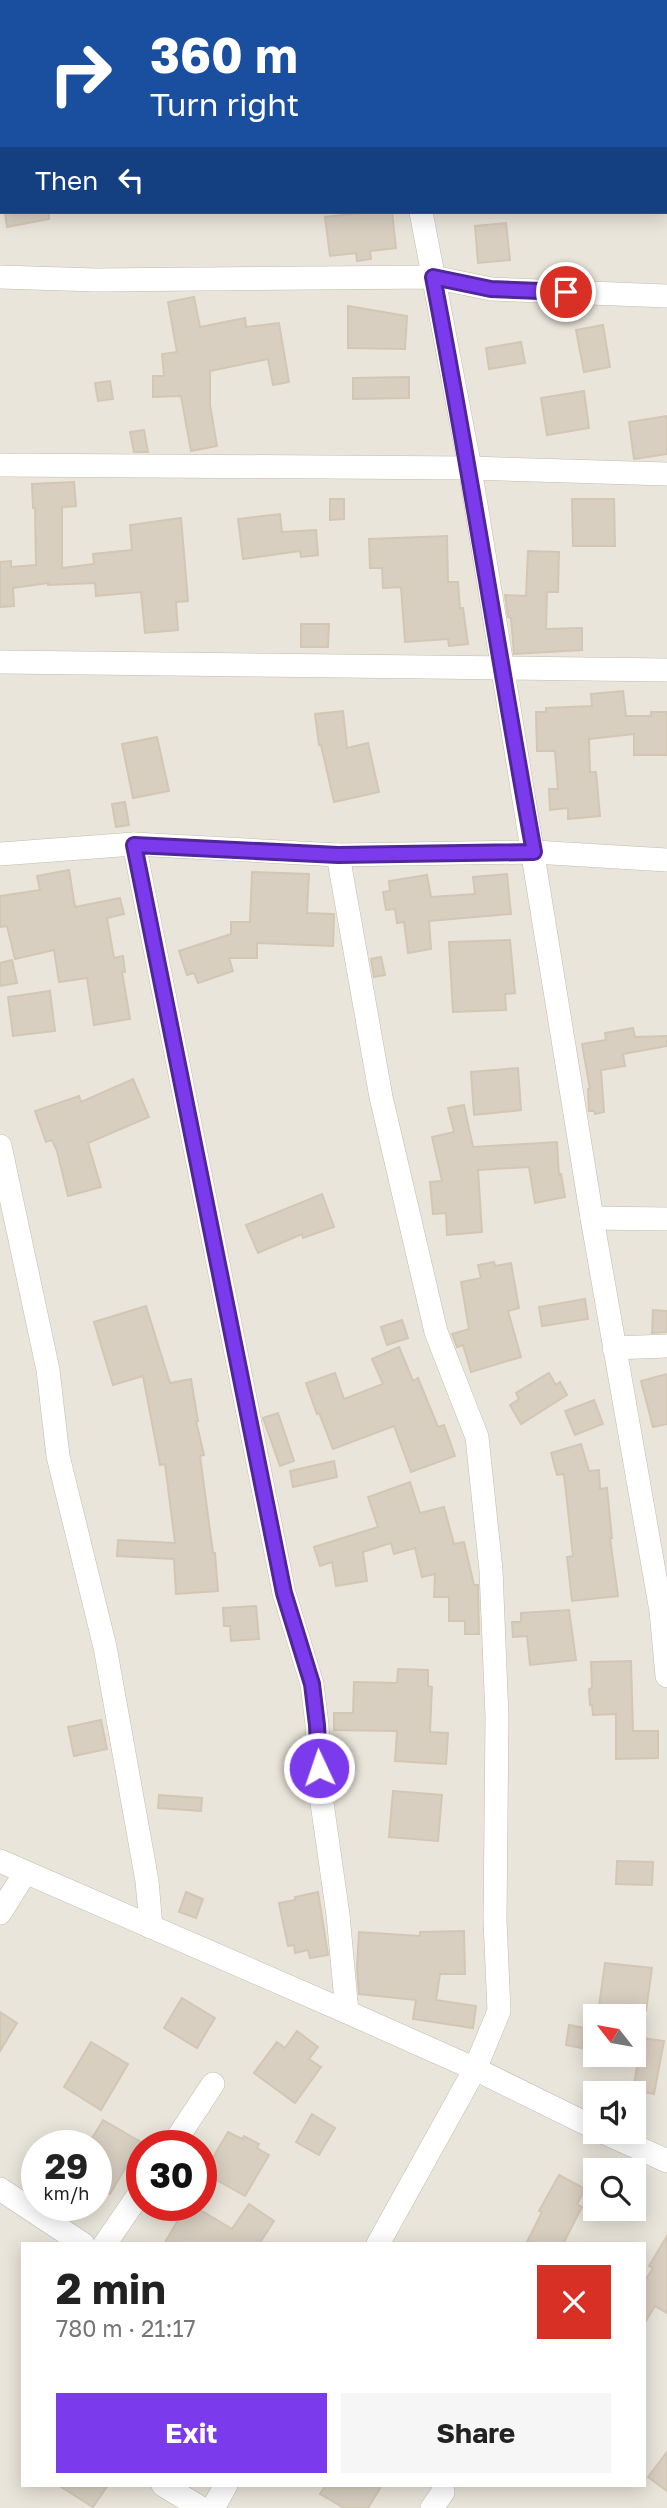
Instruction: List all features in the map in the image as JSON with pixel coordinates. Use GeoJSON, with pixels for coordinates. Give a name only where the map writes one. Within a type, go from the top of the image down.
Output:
{"type":"FeatureCollection","features":[{"type":"Feature","properties":{"kind":"street"},"geometry":{"type":"LineString","coordinates":[[421,214],[470,468],[614,1348],[664,1611],[667,1676]]}},
{"type":"Feature","properties":{"kind":"street"},"geometry":{"type":"LineString","coordinates":[[0,277],[110,280],[433,277],[491,289],[667,296]]}},
{"type":"Feature","properties":{"kind":"street"},"geometry":{"type":"LineString","coordinates":[[0,466],[470,468],[667,474]]}},
{"type":"Feature","properties":{"kind":"street"},"geometry":{"type":"LineString","coordinates":[[0,662],[667,670]]}},
{"type":"Feature","properties":{"kind":"street"},"geometry":{"type":"LineString","coordinates":[[0,854],[134,845],[338,855],[534,852],[667,860]]}},
{"type":"Feature","properties":{"kind":"street"},"geometry":{"type":"LineString","coordinates":[[134,845],[284,1593],[312,1684],[320,1789],[338,1915],[347,2012]]}},
{"type":"Feature","properties":{"kind":"street"},"geometry":{"type":"LineString","coordinates":[[338,855],[382,1097],[436,1332],[477,1437],[491,1570],[497,1717],[495,1920],[499,2011],[475,2069],[380,2242]]}},
{"type":"Feature","properties":{"kind":"street"},"geometry":{"type":"LineString","coordinates":[[0,1146],[48,1370],[58,1456],[105,1647],[147,1881],[151,1927]]}},
{"type":"Feature","properties":{"kind":"street"},"geometry":{"type":"LineString","coordinates":[[592,1218],[667,1219]]}},
{"type":"Feature","properties":{"kind":"street"},"geometry":{"type":"LineString","coordinates":[[614,1348],[667,1346]]}},
{"type":"Feature","properties":{"kind":"street"},"geometry":{"type":"LineString","coordinates":[[0,1861],[475,2069],[583,2122]]}},
{"type":"Feature","properties":{"kind":"street"},"geometry":{"type":"LineString","coordinates":[[0,1913],[25,1873]]}},
{"type":"Feature","properties":{"kind":"street"},"geometry":{"type":"LineString","coordinates":[[183,2130],[213,2084]]}},
{"type":"Feature","properties":{"kind":"street"},"geometry":{"type":"LineString","coordinates":[[629,2144],[667,2161]]}},
{"type":"Feature","properties":{"kind":"street"},"geometry":{"type":"LineString","coordinates":[[0,2189],[80,2242]]}},
{"type":"Feature","properties":{"kind":"street"},"geometry":{"type":"LineString","coordinates":[[106,2242],[126,2213]]}},
{"type":"Feature","properties":{"kind":"street"},"geometry":{"type":"LineString","coordinates":[[166,2487],[201,2508]]}},
{"type":"Feature","properties":{"kind":"street"},"geometry":{"type":"LineString","coordinates":[[213,2508],[225,2487]]}},
{"type":"Feature","properties":{"kind":"shaded area"},"geometry":{"type":"Polygon","coordinates":[[[0,214],[667,214],[667,2508],[0,2508],[0,214]]]}},
{"type":"Feature","properties":{"kind":"building"},"geometry":{"type":"Polygon","coordinates":[[[5,214],[49,214],[49,219],[7,227],[5,214]]]}},
{"type":"Feature","properties":{"kind":"building"},"geometry":{"type":"Polygon","coordinates":[[[392,214],[396,248],[370,251],[371,259],[357,261],[356,253],[330,256],[325,217],[392,214]]]}},
{"type":"Feature","properties":{"kind":"building"},"geometry":{"type":"Polygon","coordinates":[[[506,223],[510,260],[478,263],[475,226],[506,223]]]}},
{"type":"Feature","properties":{"kind":"building"},"geometry":{"type":"Polygon","coordinates":[[[194,297],[200,327],[245,318],[246,327],[279,323],[289,382],[273,385],[268,359],[210,371],[210,405],[217,446],[191,451],[181,396],[153,397],[153,376],[164,376],[162,354],[177,352],[168,302],[194,297]]]}},
{"type":"Feature","properties":{"kind":"building"},"geometry":{"type":"Polygon","coordinates":[[[348,306],[407,316],[405,349],[348,348],[348,306]]]}},
{"type":"Feature","properties":{"kind":"building"},"geometry":{"type":"Polygon","coordinates":[[[603,325],[610,367],[584,372],[576,330],[603,325]]]}},
{"type":"Feature","properties":{"kind":"building"},"geometry":{"type":"Polygon","coordinates":[[[521,342],[525,363],[489,369],[486,348],[521,342]]]}},
{"type":"Feature","properties":{"kind":"building"},"geometry":{"type":"Polygon","coordinates":[[[409,377],[409,398],[353,399],[353,378],[409,377]]]}},
{"type":"Feature","properties":{"kind":"building"},"geometry":{"type":"Polygon","coordinates":[[[110,381],[113,399],[98,401],[95,383],[110,381]]]}},
{"type":"Feature","properties":{"kind":"building"},"geometry":{"type":"Polygon","coordinates":[[[584,391],[589,428],[547,435],[541,398],[584,391]]]}},
{"type":"Feature","properties":{"kind":"building"},"geometry":{"type":"Polygon","coordinates":[[[667,416],[667,454],[634,459],[629,422],[667,416]]]}},
{"type":"Feature","properties":{"kind":"building"},"geometry":{"type":"Polygon","coordinates":[[[144,430],[148,452],[134,452],[130,432],[144,430]]]}},
{"type":"Feature","properties":{"kind":"building"},"geometry":{"type":"Polygon","coordinates":[[[74,482],[76,506],[62,507],[62,568],[94,564],[93,554],[132,550],[130,525],[181,518],[188,601],[176,602],[178,630],[145,633],[141,592],[96,596],[95,583],[48,583],[13,588],[14,606],[0,607],[0,562],[11,561],[11,567],[36,565],[32,484],[74,482]]]}},
{"type":"Feature","properties":{"kind":"building"},"geometry":{"type":"Polygon","coordinates":[[[330,499],[344,499],[344,519],[330,520],[330,499]]]}},
{"type":"Feature","properties":{"kind":"building"},"geometry":{"type":"Polygon","coordinates":[[[572,499],[614,499],[615,546],[573,546],[572,499]]]}},
{"type":"Feature","properties":{"kind":"building"},"geometry":{"type":"Polygon","coordinates":[[[280,514],[282,532],[316,530],[318,555],[301,557],[300,551],[243,559],[238,519],[280,514]]]}},
{"type":"Feature","properties":{"kind":"building"},"geometry":{"type":"Polygon","coordinates":[[[447,536],[448,582],[458,582],[460,608],[463,608],[468,644],[449,646],[448,639],[405,642],[401,587],[383,588],[382,568],[370,568],[369,539],[447,536]]]}},
{"type":"Feature","properties":{"kind":"building"},"geometry":{"type":"Polygon","coordinates":[[[528,551],[559,552],[558,592],[547,592],[546,629],[582,628],[582,650],[514,654],[511,618],[508,617],[505,595],[526,596],[528,551]]]}},
{"type":"Feature","properties":{"kind":"building"},"geometry":{"type":"Polygon","coordinates":[[[301,624],[329,624],[328,647],[301,647],[301,624]]]}},
{"type":"Feature","properties":{"kind":"building"},"geometry":{"type":"Polygon","coordinates":[[[623,691],[626,716],[651,716],[651,712],[667,712],[667,755],[634,755],[634,734],[589,739],[590,772],[596,772],[600,816],[568,819],[568,808],[550,810],[549,789],[558,789],[555,751],[537,751],[536,712],[546,712],[546,708],[592,706],[591,694],[623,691]]]}},
{"type":"Feature","properties":{"kind":"building"},"geometry":{"type":"Polygon","coordinates":[[[343,711],[347,748],[368,743],[379,792],[334,802],[319,745],[315,714],[343,711]]]}},
{"type":"Feature","properties":{"kind":"building"},"geometry":{"type":"Polygon","coordinates":[[[157,737],[169,791],[133,798],[122,744],[157,737]]]}},
{"type":"Feature","properties":{"kind":"building"},"geometry":{"type":"Polygon","coordinates":[[[125,802],[129,825],[116,827],[112,804],[125,802]]]}},
{"type":"Feature","properties":{"kind":"building"},"geometry":{"type":"Polygon","coordinates":[[[69,870],[75,907],[120,898],[124,914],[107,918],[114,958],[123,956],[125,972],[122,972],[130,1019],[94,1025],[87,978],[59,982],[54,950],[15,959],[7,926],[0,927],[0,896],[40,890],[37,876],[69,870]]]}},
{"type":"Feature","properties":{"kind":"building"},"geometry":{"type":"Polygon","coordinates":[[[252,872],[309,874],[307,913],[334,914],[333,946],[257,943],[257,958],[229,958],[233,971],[198,983],[194,973],[187,975],[179,951],[231,934],[231,922],[250,922],[252,872]]]}},
{"type":"Feature","properties":{"kind":"building"},"geometry":{"type":"Polygon","coordinates":[[[507,874],[511,914],[429,921],[431,949],[408,953],[404,922],[397,923],[395,909],[386,910],[383,892],[390,891],[389,881],[427,875],[431,897],[475,894],[473,877],[507,874]]]}},
{"type":"Feature","properties":{"kind":"building"},"geometry":{"type":"Polygon","coordinates":[[[510,940],[515,993],[505,994],[506,1010],[453,1012],[449,942],[510,940]]]}},
{"type":"Feature","properties":{"kind":"building"},"geometry":{"type":"Polygon","coordinates":[[[381,957],[385,975],[374,977],[371,959],[381,957]]]}},
{"type":"Feature","properties":{"kind":"building"},"geometry":{"type":"Polygon","coordinates":[[[12,960],[17,983],[0,986],[0,963],[12,960]]]}},
{"type":"Feature","properties":{"kind":"building"},"geometry":{"type":"Polygon","coordinates":[[[50,991],[55,1031],[13,1036],[8,997],[50,991]]]}},
{"type":"Feature","properties":{"kind":"building"},"geometry":{"type":"Polygon","coordinates":[[[633,1028],[635,1037],[667,1036],[667,1046],[623,1054],[625,1066],[601,1070],[604,1112],[595,1114],[594,1111],[589,1111],[590,1089],[582,1044],[606,1040],[605,1033],[633,1028]]]}},
{"type":"Feature","properties":{"kind":"building"},"geometry":{"type":"Polygon","coordinates":[[[518,1068],[521,1110],[474,1115],[471,1072],[518,1068]]]}},
{"type":"Feature","properties":{"kind":"building"},"geometry":{"type":"Polygon","coordinates":[[[133,1079],[149,1117],[88,1143],[101,1187],[68,1196],[57,1151],[52,1140],[46,1142],[35,1111],[79,1096],[81,1102],[133,1079]]]}},
{"type":"Feature","properties":{"kind":"building"},"geometry":{"type":"Polygon","coordinates":[[[464,1105],[473,1147],[557,1142],[559,1175],[561,1174],[565,1197],[535,1203],[529,1167],[478,1170],[482,1232],[447,1235],[446,1213],[433,1214],[430,1182],[442,1181],[432,1137],[454,1132],[448,1108],[464,1105]]]}},
{"type":"Feature","properties":{"kind":"building"},"geometry":{"type":"Polygon","coordinates":[[[322,1194],[334,1227],[303,1238],[302,1234],[258,1253],[246,1225],[322,1194]]]}},
{"type":"Feature","properties":{"kind":"building"},"geometry":{"type":"Polygon","coordinates":[[[494,1262],[495,1266],[511,1263],[519,1308],[508,1311],[521,1357],[471,1372],[463,1345],[457,1347],[452,1334],[469,1329],[461,1282],[481,1278],[478,1265],[494,1262]]]}},
{"type":"Feature","properties":{"kind":"building"},"geometry":{"type":"Polygon","coordinates":[[[585,1299],[588,1319],[542,1326],[539,1307],[585,1299]]]}},
{"type":"Feature","properties":{"kind":"building"},"geometry":{"type":"Polygon","coordinates":[[[146,1306],[170,1383],[191,1379],[196,1421],[204,1455],[200,1456],[218,1591],[176,1594],[174,1559],[117,1556],[118,1540],[175,1543],[165,1464],[160,1465],[143,1376],[113,1385],[94,1322],[146,1306]]]}},
{"type":"Feature","properties":{"kind":"building"},"geometry":{"type":"Polygon","coordinates":[[[653,1310],[667,1311],[667,1332],[652,1333],[653,1310]]]}},
{"type":"Feature","properties":{"kind":"building"},"geometry":{"type":"Polygon","coordinates":[[[402,1320],[408,1338],[387,1345],[381,1327],[402,1320]]]}},
{"type":"Feature","properties":{"kind":"building"},"geometry":{"type":"Polygon","coordinates":[[[399,1347],[413,1381],[418,1378],[438,1427],[444,1425],[455,1456],[411,1472],[394,1426],[333,1449],[306,1383],[335,1373],[344,1399],[383,1384],[372,1359],[399,1347]]]}},
{"type":"Feature","properties":{"kind":"building"},"geometry":{"type":"Polygon","coordinates":[[[549,1373],[556,1385],[560,1382],[567,1395],[521,1424],[510,1405],[519,1399],[516,1393],[549,1373]]]}},
{"type":"Feature","properties":{"kind":"building"},"geometry":{"type":"Polygon","coordinates":[[[667,1374],[667,1424],[653,1427],[641,1381],[667,1374]]]}},
{"type":"Feature","properties":{"kind":"building"},"geometry":{"type":"Polygon","coordinates":[[[594,1400],[603,1424],[575,1435],[565,1411],[594,1400]]]}},
{"type":"Feature","properties":{"kind":"building"},"geometry":{"type":"Polygon","coordinates":[[[278,1413],[294,1461],[280,1466],[263,1418],[278,1413]]]}},
{"type":"Feature","properties":{"kind":"building"},"geometry":{"type":"Polygon","coordinates":[[[581,1444],[589,1471],[599,1470],[600,1489],[607,1488],[618,1596],[572,1601],[567,1557],[573,1556],[564,1474],[557,1475],[551,1453],[581,1444]]]}},
{"type":"Feature","properties":{"kind":"building"},"geometry":{"type":"Polygon","coordinates":[[[334,1461],[337,1477],[293,1487],[290,1471],[334,1461]]]}},
{"type":"Feature","properties":{"kind":"building"},"geometry":{"type":"Polygon","coordinates":[[[410,1482],[420,1513],[444,1507],[454,1544],[464,1542],[474,1585],[478,1585],[479,1634],[465,1634],[465,1621],[449,1621],[449,1597],[434,1597],[435,1574],[422,1577],[415,1548],[394,1554],[391,1543],[363,1552],[367,1581],[336,1586],[332,1562],[320,1566],[314,1547],[378,1527],[368,1497],[410,1482]]]}},
{"type":"Feature","properties":{"kind":"building"},"geometry":{"type":"Polygon","coordinates":[[[256,1606],[259,1639],[231,1641],[230,1626],[224,1626],[223,1608],[256,1606]]]}},
{"type":"Feature","properties":{"kind":"building"},"geometry":{"type":"Polygon","coordinates":[[[569,1610],[576,1660],[530,1665],[527,1636],[513,1637],[512,1622],[521,1622],[521,1613],[569,1610]]]}},
{"type":"Feature","properties":{"kind":"building"},"geometry":{"type":"Polygon","coordinates":[[[631,1661],[633,1731],[658,1731],[658,1758],[616,1759],[616,1714],[593,1715],[590,1705],[591,1662],[631,1661]]]}},
{"type":"Feature","properties":{"kind":"building"},"geometry":{"type":"Polygon","coordinates":[[[398,1669],[428,1670],[428,1686],[432,1687],[430,1732],[448,1733],[446,1764],[395,1761],[397,1731],[334,1730],[334,1713],[353,1713],[354,1682],[397,1683],[398,1669]]]}},
{"type":"Feature","properties":{"kind":"building"},"geometry":{"type":"Polygon","coordinates":[[[101,1720],[107,1749],[74,1756],[68,1727],[101,1720]]]}},
{"type":"Feature","properties":{"kind":"building"},"geometry":{"type":"Polygon","coordinates":[[[393,1791],[442,1795],[438,1841],[389,1837],[393,1791]]]}},
{"type":"Feature","properties":{"kind":"building"},"geometry":{"type":"Polygon","coordinates":[[[159,1795],[202,1798],[201,1811],[158,1808],[159,1795]]]}},
{"type":"Feature","properties":{"kind":"building"},"geometry":{"type":"Polygon","coordinates":[[[617,1861],[653,1862],[652,1885],[616,1884],[617,1861]]]}},
{"type":"Feature","properties":{"kind":"building"},"geometry":{"type":"Polygon","coordinates":[[[186,1892],[203,1899],[196,1918],[179,1912],[186,1892]]]}},
{"type":"Feature","properties":{"kind":"building"},"geometry":{"type":"Polygon","coordinates":[[[318,1892],[328,1955],[310,1958],[308,1950],[295,1953],[294,1945],[288,1946],[279,1903],[318,1892]]]}},
{"type":"Feature","properties":{"kind":"building"},"geometry":{"type":"Polygon","coordinates":[[[464,1931],[465,1974],[440,1974],[436,2000],[476,2006],[473,2028],[413,2019],[416,2000],[359,1994],[359,1932],[420,1936],[420,1932],[464,1931]]]}},
{"type":"Feature","properties":{"kind":"building"},"geometry":{"type":"Polygon","coordinates":[[[605,1963],[652,1968],[646,2011],[646,2004],[599,2004],[605,1963]]]}},
{"type":"Feature","properties":{"kind":"building"},"geometry":{"type":"Polygon","coordinates":[[[182,1998],[215,2018],[197,2048],[164,2028],[182,1998]]]}},
{"type":"Feature","properties":{"kind":"building"},"geometry":{"type":"Polygon","coordinates":[[[0,2012],[17,2023],[0,2051],[0,2012]]]}},
{"type":"Feature","properties":{"kind":"building"},"geometry":{"type":"Polygon","coordinates":[[[569,2025],[583,2028],[582,2048],[566,2045],[569,2025]]]}},
{"type":"Feature","properties":{"kind":"building"},"geometry":{"type":"Polygon","coordinates":[[[297,2031],[318,2047],[309,2059],[321,2067],[295,2103],[254,2073],[277,2042],[285,2048],[297,2031]]]}},
{"type":"Feature","properties":{"kind":"building"},"geometry":{"type":"Polygon","coordinates":[[[646,2039],[664,2041],[654,2094],[646,2092],[646,2081],[635,2081],[637,2067],[646,2067],[646,2039]]]}},
{"type":"Feature","properties":{"kind":"building"},"geometry":{"type":"Polygon","coordinates":[[[91,2042],[128,2064],[101,2110],[64,2087],[91,2042]]]}},
{"type":"Feature","properties":{"kind":"building"},"geometry":{"type":"Polygon","coordinates":[[[312,2114],[335,2128],[319,2155],[296,2142],[312,2114]]]}},
{"type":"Feature","properties":{"kind":"building"},"geometry":{"type":"Polygon","coordinates":[[[103,2120],[126,2133],[126,2167],[112,2191],[112,2130],[97,2130],[103,2120]]]}},
{"type":"Feature","properties":{"kind":"building"},"geometry":{"type":"Polygon","coordinates":[[[228,2132],[259,2144],[257,2148],[269,2155],[245,2196],[217,2180],[217,2151],[228,2132]]]}},
{"type":"Feature","properties":{"kind":"building"},"geometry":{"type":"Polygon","coordinates":[[[559,2175],[583,2188],[577,2204],[582,2207],[564,2242],[527,2242],[542,2212],[539,2211],[559,2175]]]}},
{"type":"Feature","properties":{"kind":"building"},"geometry":{"type":"Polygon","coordinates":[[[249,2204],[274,2221],[260,2242],[165,2242],[178,2221],[217,2220],[232,2229],[249,2204]]]}},
{"type":"Feature","properties":{"kind":"building"},"geometry":{"type":"Polygon","coordinates":[[[667,2236],[667,2313],[655,2306],[646,2321],[646,2279],[653,2268],[649,2266],[667,2236]]]}},
{"type":"Feature","properties":{"kind":"building"},"geometry":{"type":"Polygon","coordinates":[[[667,2452],[667,2491],[648,2477],[667,2452]]]}},
{"type":"Feature","properties":{"kind":"building"},"geometry":{"type":"Polygon","coordinates":[[[61,2487],[107,2487],[93,2507],[61,2487]]]}},
{"type":"Feature","properties":{"kind":"building"},"geometry":{"type":"Polygon","coordinates":[[[325,2487],[381,2487],[368,2508],[344,2508],[320,2494],[325,2487]]]}},
{"type":"Feature","properties":{"kind":"route"},"geometry":{"type":"LineString","coordinates":[[319,1768],[312,1684],[284,1593],[134,845],[338,855],[534,852],[470,468],[433,277],[491,289],[566,292]]}}]}
